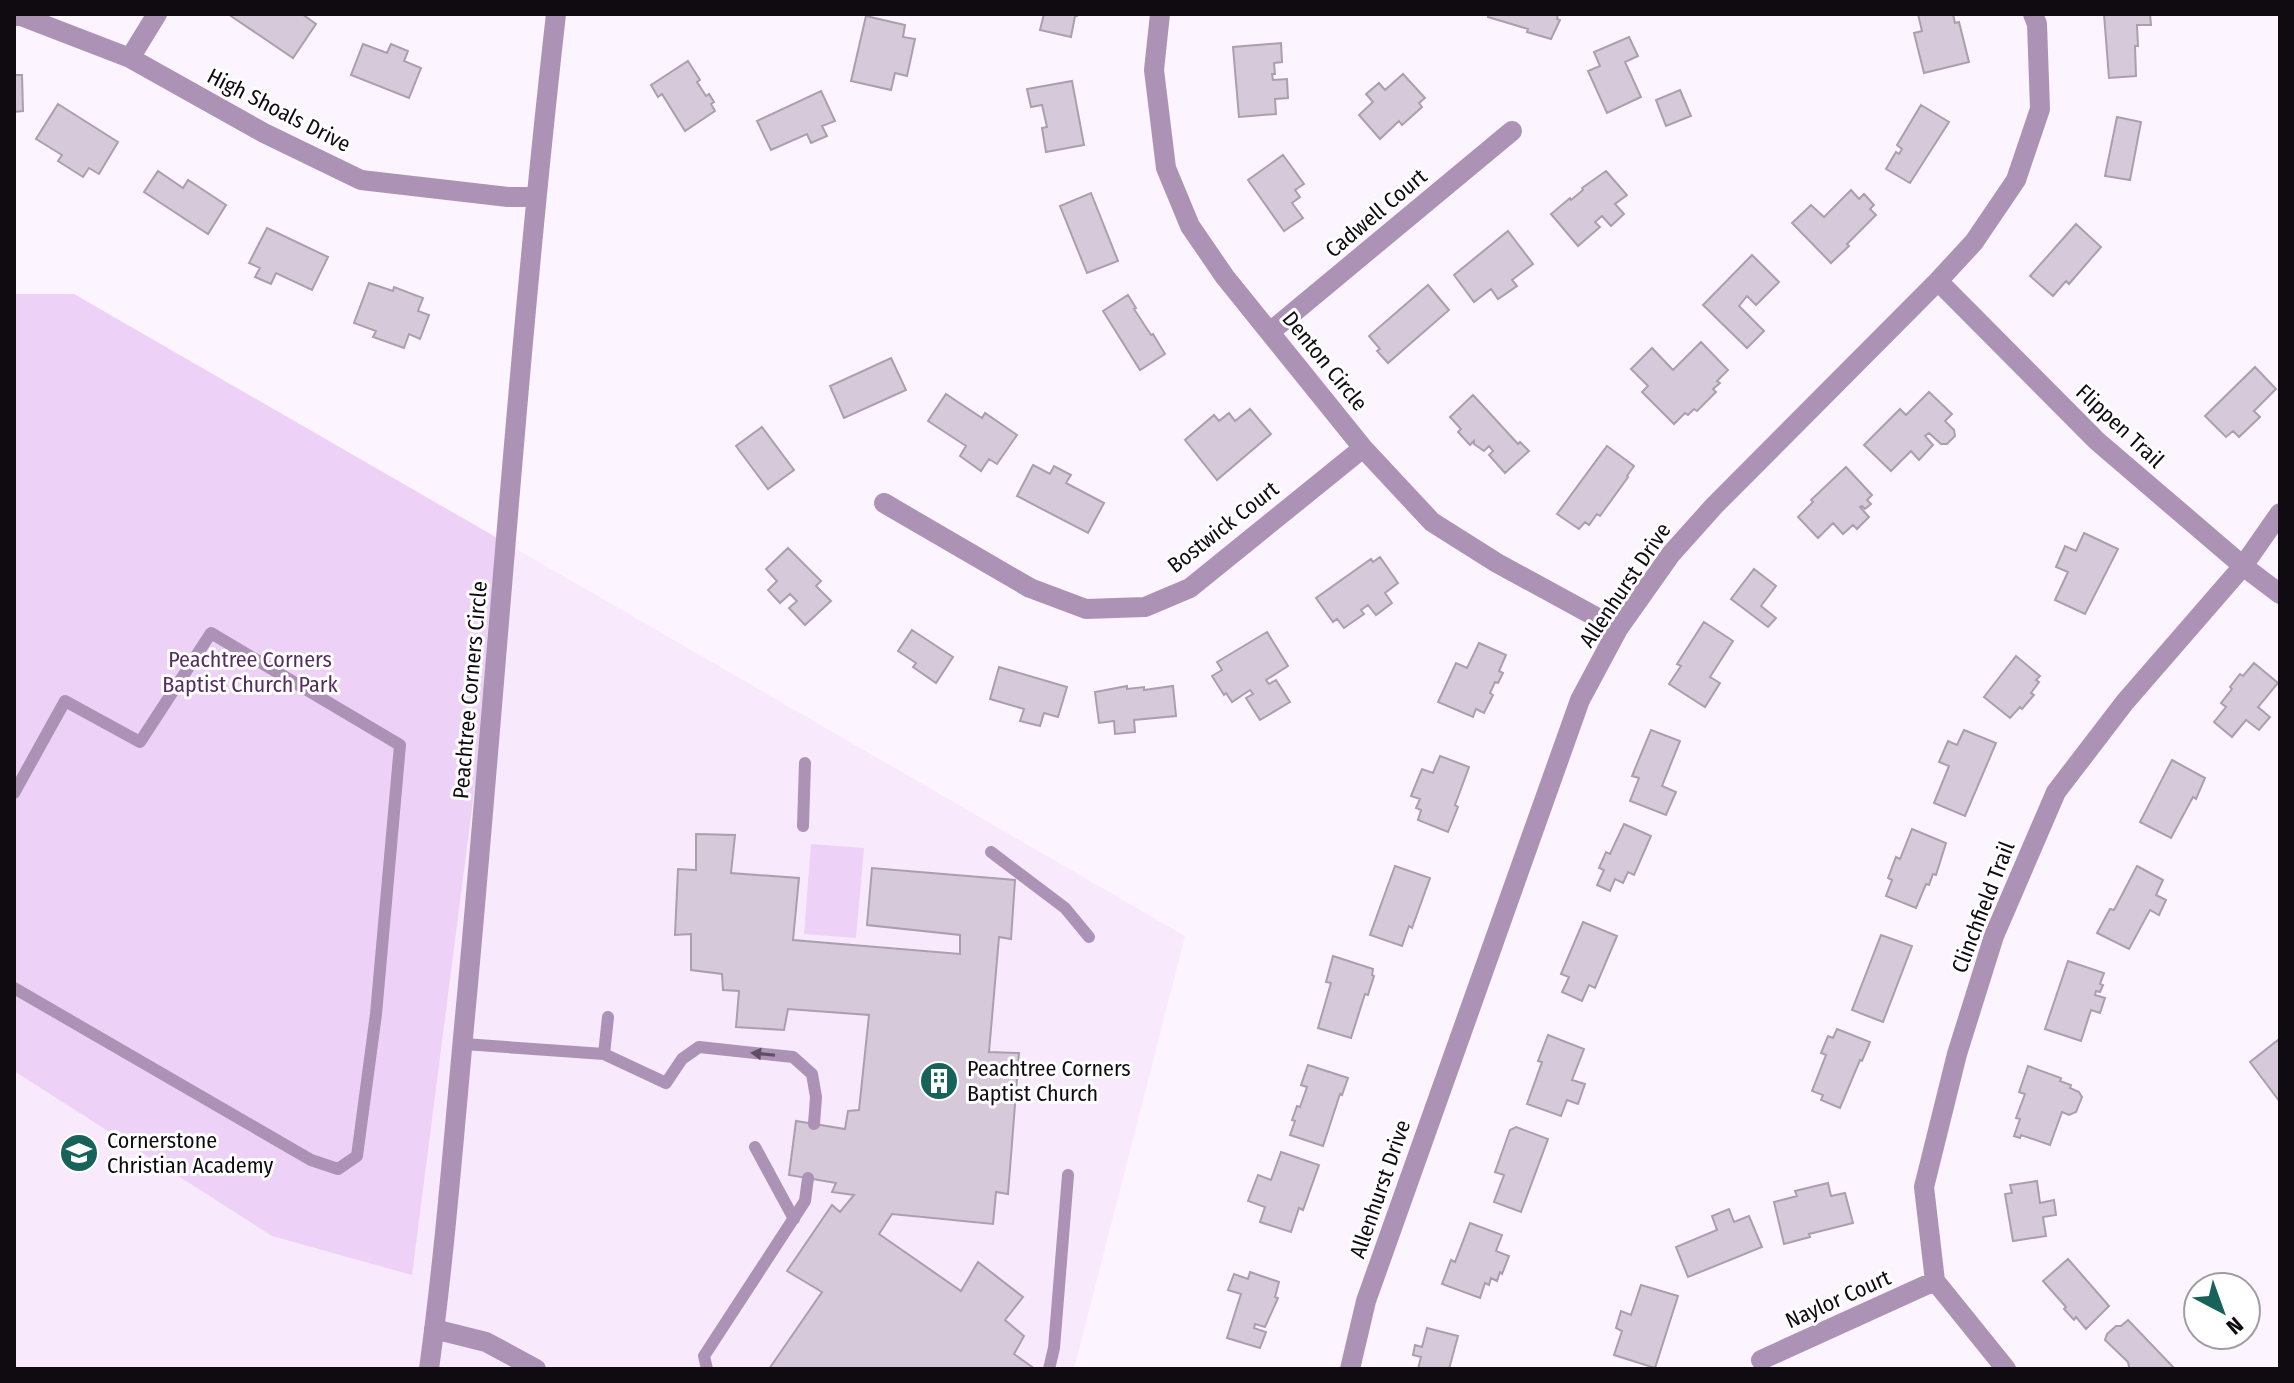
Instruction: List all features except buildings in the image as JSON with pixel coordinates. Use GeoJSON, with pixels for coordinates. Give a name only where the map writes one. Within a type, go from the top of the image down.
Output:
{"type":"FeatureCollection","features":[{"type":"Feature","properties":{"kind":"street"},"geometry":{"type":"LineString","coordinates":[[130,58],[157,14]]}},
{"type":"Feature","properties":{"kind":"street","name":"Peachtree Corners Circle"},"geometry":{"type":"LineString","coordinates":[[429,1369],[464,1044],[535,197],[556,14]]}},
{"type":"Feature","properties":{"kind":"street","name":"Denton Circle"},"geometry":{"type":"LineString","coordinates":[[1160,14],[1154,70],[1166,168],[1190,226],[1225,277],[1363,448],[1432,522],[1497,563],[1618,629]]}},
{"type":"Feature","properties":{"kind":"street","name":"Allenhurst Drive"},"geometry":{"type":"LineString","coordinates":[[1350,1369],[1366,1301],[1580,700],[1618,629],[1671,554],[1974,242],[2016,180],[2040,109],[2037,24],[2033,14]]}},
{"type":"Feature","properties":{"kind":"street","name":"High Shoals Drive"},"geometry":{"type":"LineString","coordinates":[[14,16],[130,58],[264,133],[361,180],[508,197],[535,197]]}},
{"type":"Feature","properties":{"kind":"street","name":"Cadwell Court"},"geometry":{"type":"LineString","coordinates":[[1270,332],[1512,131]]}},
{"type":"Feature","properties":{"kind":"street","name":"Flippen Trail"},"geometry":{"type":"LineString","coordinates":[[1938,281],[2097,441],[2280,594]]}},
{"type":"Feature","properties":{"kind":"street","name":"Bostwick Court"},"geometry":{"type":"LineString","coordinates":[[884,503],[1030,588],[1086,609],[1145,607],[1190,588],[1363,448]]}},
{"type":"Feature","properties":{"kind":"street","name":"Clinchfield Trail"},"geometry":{"type":"LineString","coordinates":[[1935,1281],[1924,1187],[1957,1054],[1994,936],[2056,792],[2125,702],[2243,566],[2280,513]]}},
{"type":"Feature","properties":{"kind":"street"},"geometry":{"type":"LineString","coordinates":[[1935,1281],[2006,1369]]}},
{"type":"Feature","properties":{"kind":"street","name":"Naylor Court"},"geometry":{"type":"LineString","coordinates":[[1761,1360],[1935,1281]]}},
{"type":"Feature","properties":{"kind":"street"},"geometry":{"type":"LineString","coordinates":[[434,1329],[486,1342],[536,1369]]}},
{"type":"Feature","properties":{"kind":"lane"},"geometry":{"type":"LineString","coordinates":[[14,793],[65,701],[140,742],[211,633],[400,745],[376,1014],[357,1156],[338,1169],[311,1160],[14,988]]}},
{"type":"Feature","properties":{"kind":"lane"},"geometry":{"type":"LineString","coordinates":[[803,826],[805,763]]}},
{"type":"Feature","properties":{"kind":"lane"},"geometry":{"type":"LineString","coordinates":[[991,852],[1065,908],[1089,937]]}},
{"type":"Feature","properties":{"kind":"lane"},"geometry":{"type":"LineString","coordinates":[[604,1054],[608,1017]]}},
{"type":"Feature","properties":{"kind":"lane"},"geometry":{"type":"LineString","coordinates":[[464,1044],[604,1054],[666,1083],[682,1059],[699,1047],[793,1057],[812,1074],[816,1097],[814,1124]]}},
{"type":"Feature","properties":{"kind":"lane"},"geometry":{"type":"LineString","coordinates":[[755,1147],[794,1219]]}},
{"type":"Feature","properties":{"kind":"lane"},"geometry":{"type":"LineString","coordinates":[[1049,1369],[1054,1348],[1068,1175]]}},
{"type":"Feature","properties":{"kind":"lane"},"geometry":{"type":"LineString","coordinates":[[707,1369],[704,1356],[805,1201],[808,1178]]}},
{"type":"Feature","properties":{"kind":"shaded area"},"geometry":{"type":"Polygon","coordinates":[[[506,543],[1185,936],[1074,1369],[14,1369],[14,1071],[272,1236],[506,543]]]}},
{"type":"Feature","properties":{"kind":"green space","name":"Peachtree Corners Baptist Church Park"},"geometry":{"type":"Polygon","coordinates":[[[14,294],[74,294],[506,543],[412,1275],[272,1236],[14,1071],[14,294]]]}},
{"type":"Feature","properties":{"kind":"green space"},"geometry":{"type":"Polygon","coordinates":[[[811,844],[864,848],[856,938],[804,934],[811,844]]]}},
{"type":"Feature","properties":{"kind":"place","name":"Peachtree Corners Baptist Church"},"geometry":{"type":"Point","coordinates":[939,1081]}},
{"type":"Feature","properties":{"kind":"place","name":"Cornerstone Christian Academy"},"geometry":{"type":"Point","coordinates":[79,1153]}}]}
